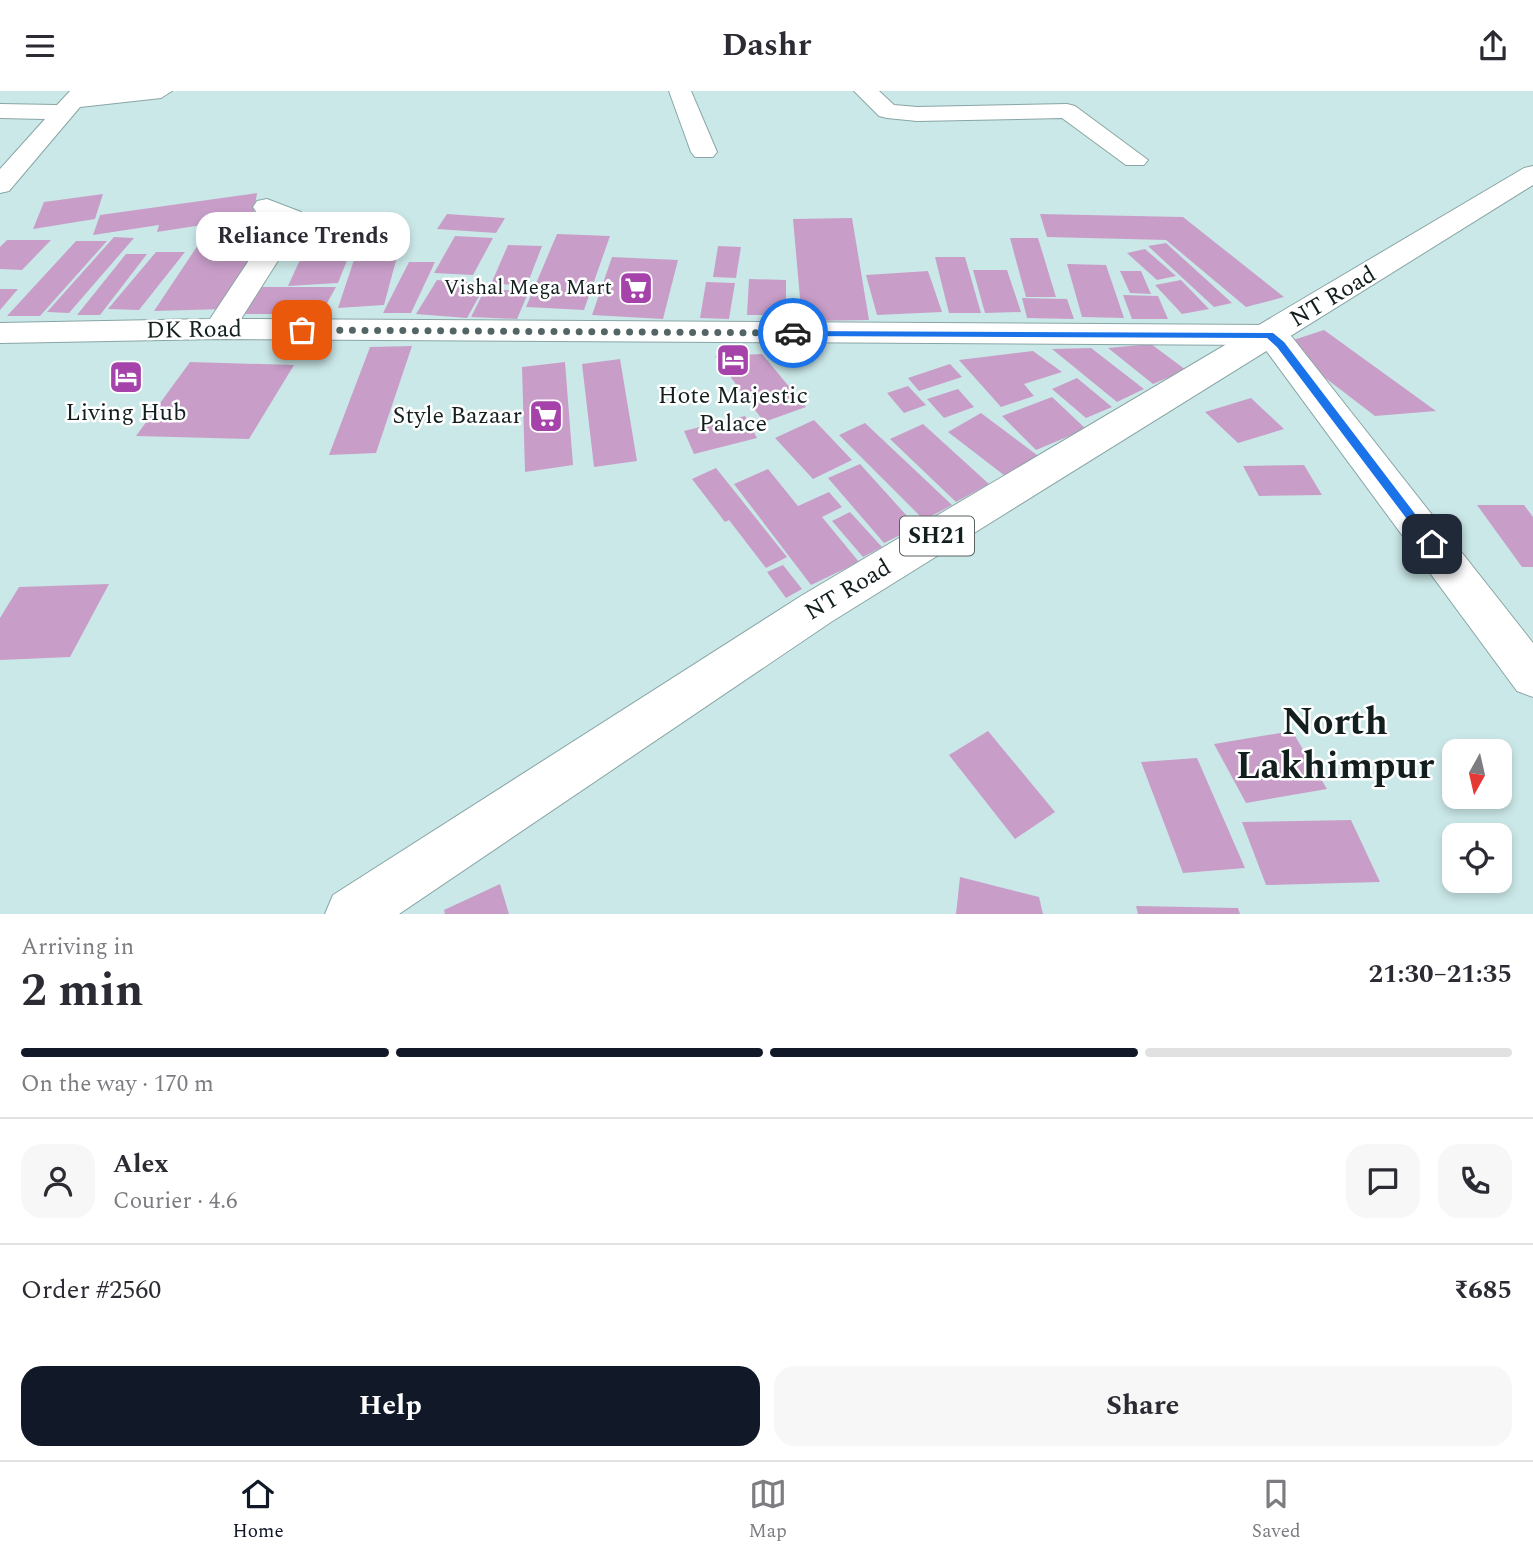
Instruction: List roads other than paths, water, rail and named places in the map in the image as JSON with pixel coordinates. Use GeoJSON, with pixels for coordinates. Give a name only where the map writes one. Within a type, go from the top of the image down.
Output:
{"type":"FeatureCollection","features":[{"type":"Feature","properties":{"kind":"street"},"geometry":{"type":"LineString","coordinates":[[0,111],[161,91]]}},
{"type":"Feature","properties":{"kind":"street"},"geometry":{"type":"LineString","coordinates":[[680,91],[704,152]]}},
{"type":"Feature","properties":{"kind":"street"},"geometry":{"type":"LineString","coordinates":[[865,91],[887,111],[917,114],[1037,109],[1067,111],[1135,160]]}},
{"type":"Feature","properties":{"kind":"street"},"geometry":{"type":"LineString","coordinates":[[0,185],[74,101]]}},
{"type":"Feature","properties":{"kind":"street","name":"NT Road"},"geometry":{"type":"LineString","coordinates":[[352,914],[816,609],[1533,174]]}},
{"type":"Feature","properties":{"kind":"street"},"geometry":{"type":"LineString","coordinates":[[219,329],[292,218],[267,207]]}},
{"type":"Feature","properties":{"kind":"street","name":"DK Road"},"geometry":{"type":"LineString","coordinates":[[0,333],[219,329],[1270,335]]}},
{"type":"Feature","properties":{"kind":"street"},"geometry":{"type":"LineString","coordinates":[[1270,335],[1281,344],[1533,677]]}},
{"type":"Feature","properties":{"kind":"place","name":"Vishal Mega Mart"},"geometry":{"type":"Point","coordinates":[636,288]}},
{"type":"Feature","properties":{"kind":"place","name":"Reliance Trends"},"geometry":{"type":"Point","coordinates":[302,330]}},
{"type":"Feature","properties":{"kind":"place","name":"Hote Majestic Palace"},"geometry":{"type":"Point","coordinates":[733,360]}},
{"type":"Feature","properties":{"kind":"place","name":"Living Hub"},"geometry":{"type":"Point","coordinates":[126,377]}},
{"type":"Feature","properties":{"kind":"place","name":"Style Bazaar"},"geometry":{"type":"Point","coordinates":[546,416]}},
{"type":"Feature","properties":{"kind":"district","name":"North Lakhimpur"},"geometry":{"type":"Point","coordinates":[1335,744]}}]}
